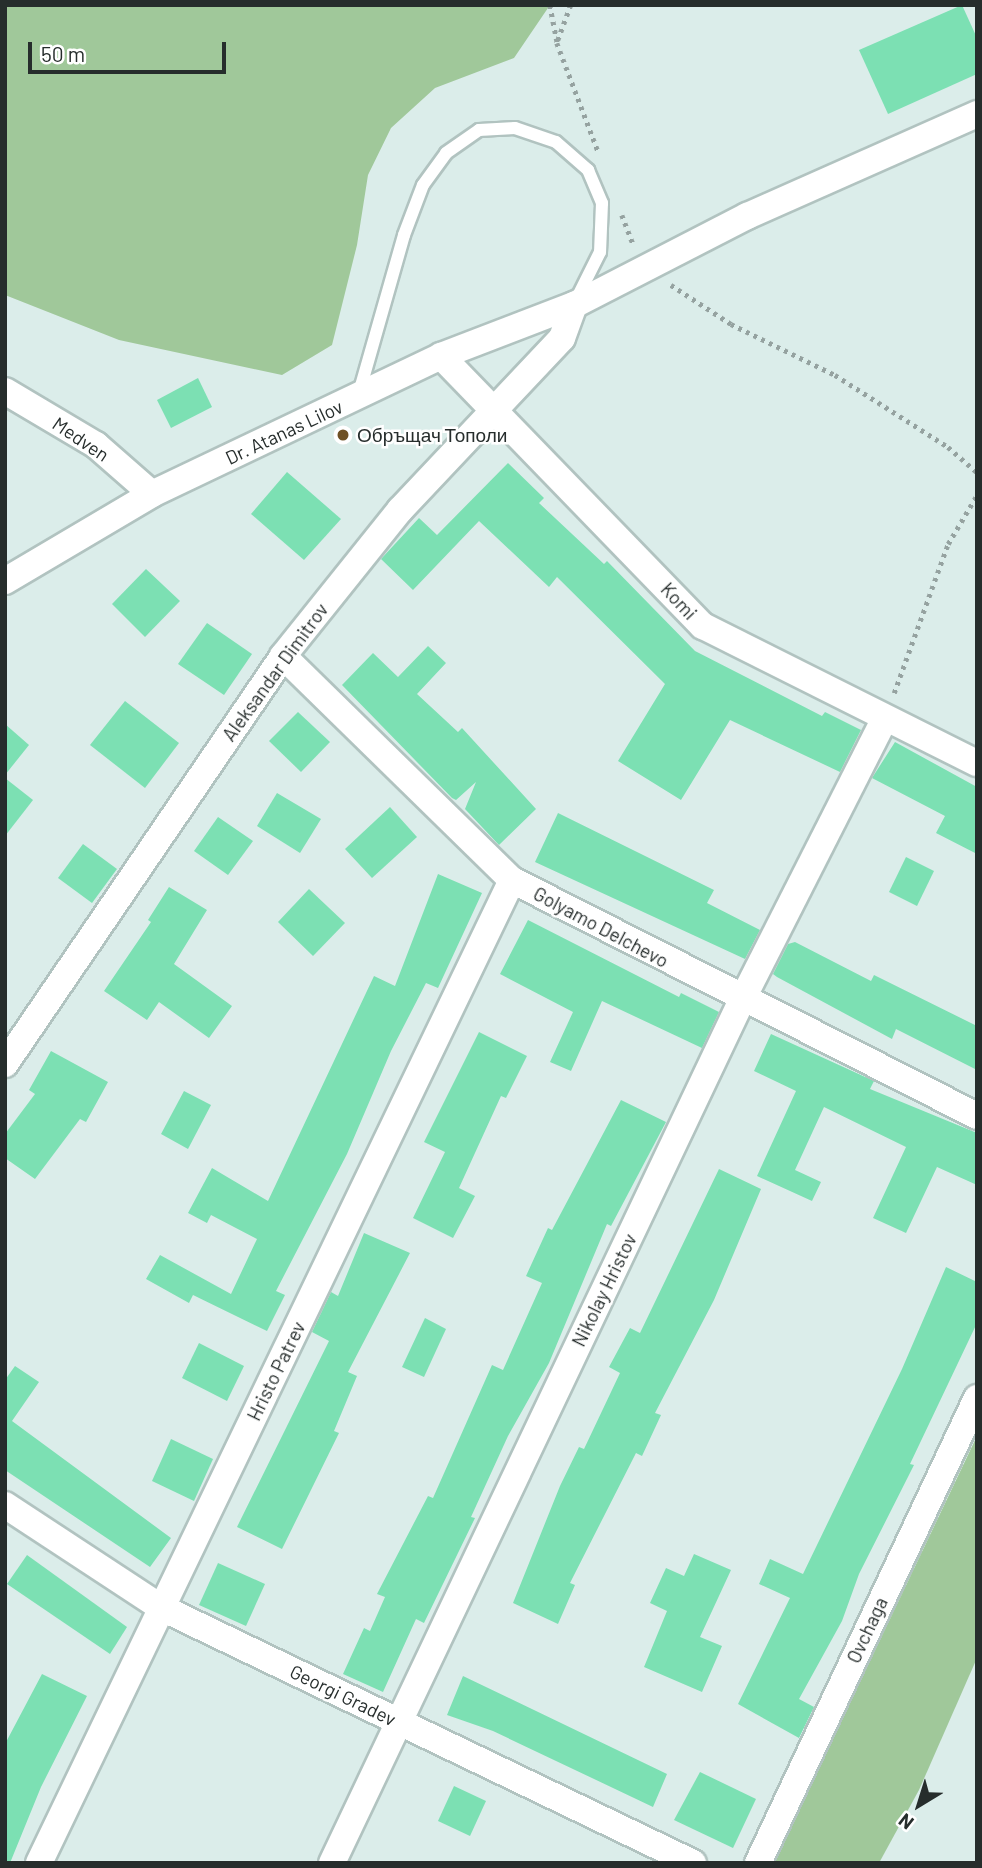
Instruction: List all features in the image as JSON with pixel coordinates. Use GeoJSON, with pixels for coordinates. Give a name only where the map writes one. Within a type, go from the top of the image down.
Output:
{"type":"FeatureCollection","features":[{"type":"Feature","properties":{"kind":"street","name":"Dr. Atanas Lilov"},"geometry":{"type":"LineString","coordinates":[[5,581],[152,494],[358,398],[441,356],[574,305],[747,216],[977,114]]}},
{"type":"Feature","properties":{"kind":"street","name":"Aleksandar Dimitrov"},"geometry":{"type":"LineString","coordinates":[[6,1061],[282,656],[349,569],[495,407],[562,338],[574,305]]}},
{"type":"Feature","properties":{"kind":"street","name":"Komi"},"geometry":{"type":"LineString","coordinates":[[441,356],[495,407],[703,626],[884,720],[977,763]]}},
{"type":"Feature","properties":{"kind":"street","name":"Medven"},"geometry":{"type":"LineString","coordinates":[[5,391],[96,445],[152,494]]}},
{"type":"Feature","properties":{"kind":"street","name":"Golyamo Delchevo"},"geometry":{"type":"LineString","coordinates":[[282,656],[512,880],[742,1000],[977,1116]]}},
{"type":"Feature","properties":{"kind":"street","name":"Nikolay Hristov"},"geometry":{"type":"LineString","coordinates":[[332,1863],[742,1000],[884,720]]}},
{"type":"Feature","properties":{"kind":"street","name":"Hristo Patrev"},"geometry":{"type":"LineString","coordinates":[[39,1863],[512,880]]}},
{"type":"Feature","properties":{"kind":"street","name":"Ovchaga"},"geometry":{"type":"LineString","coordinates":[[758,1863],[977,1398]]}},
{"type":"Feature","properties":{"kind":"street","name":"Georgi Gradev"},"geometry":{"type":"LineString","coordinates":[[5,1505],[162,1608],[693,1863]]}},
{"type":"Feature","properties":{"kind":"lane"},"geometry":{"type":"LineString","coordinates":[[358,398],[404,235],[423,185],[446,153],[479,130],[514,128],[556,142],[588,170],[602,203],[600,252],[574,305]]}},
{"type":"Feature","properties":{"kind":"path"},"geometry":{"type":"LineString","coordinates":[[550,5],[557,43],[601,160]]}},
{"type":"Feature","properties":{"kind":"path"},"geometry":{"type":"LineString","coordinates":[[557,43],[572,5]]}},
{"type":"Feature","properties":{"kind":"path"},"geometry":{"type":"LineString","coordinates":[[620,209],[643,271],[731,324],[835,375],[948,447],[977,472]]}},
{"type":"Feature","properties":{"kind":"path"},"geometry":{"type":"LineString","coordinates":[[884,720],[928,611],[948,544],[977,495]]}},
{"type":"Feature","properties":{"kind":"green space"},"geometry":{"type":"Polygon","coordinates":[[[5,5],[550,5],[514,58],[435,88],[391,128],[368,175],[357,245],[332,345],[282,375],[119,340],[5,295],[5,5]]]}},
{"type":"Feature","properties":{"kind":"green space"},"geometry":{"type":"Polygon","coordinates":[[[977,1436],[977,1658],[919,1790],[879,1863],[774,1863],[977,1436]]]}},
{"type":"Feature","properties":{"kind":"building"},"geometry":{"type":"Polygon","coordinates":[[[962,5],[977,38],[977,74],[888,114],[859,50],[962,5]]]}},
{"type":"Feature","properties":{"kind":"building"},"geometry":{"type":"Polygon","coordinates":[[[198,378],[212,407],[171,428],[157,400],[198,378]]]}},
{"type":"Feature","properties":{"kind":"building"},"geometry":{"type":"Polygon","coordinates":[[[508,463],[544,498],[539,503],[604,564],[607,561],[695,651],[822,716],[825,712],[861,730],[840,772],[730,720],[681,800],[618,761],[665,684],[557,577],[549,587],[479,521],[413,590],[381,559],[419,518],[437,535],[508,463]]]}},
{"type":"Feature","properties":{"kind":"building"},"geometry":{"type":"Polygon","coordinates":[[[287,472],[341,519],[304,560],[251,514],[287,472]]]}},
{"type":"Feature","properties":{"kind":"building"},"geometry":{"type":"Polygon","coordinates":[[[146,569],[180,601],[145,637],[112,604],[146,569]]]}},
{"type":"Feature","properties":{"kind":"building"},"geometry":{"type":"Polygon","coordinates":[[[207,623],[252,654],[224,695],[178,664],[207,623]]]}},
{"type":"Feature","properties":{"kind":"building"},"geometry":{"type":"Polygon","coordinates":[[[428,646],[446,663],[417,694],[458,732],[462,728],[536,809],[499,845],[465,809],[476,782],[456,800],[452,798],[342,685],[373,653],[398,677],[428,646]]]}},
{"type":"Feature","properties":{"kind":"building"},"geometry":{"type":"Polygon","coordinates":[[[125,701],[179,743],[145,788],[90,745],[125,701]]]}},
{"type":"Feature","properties":{"kind":"building"},"geometry":{"type":"Polygon","coordinates":[[[298,712],[330,742],[301,772],[269,741],[298,712]]]}},
{"type":"Feature","properties":{"kind":"building"},"geometry":{"type":"Polygon","coordinates":[[[5,724],[29,745],[5,775],[5,724]]]}},
{"type":"Feature","properties":{"kind":"building"},"geometry":{"type":"Polygon","coordinates":[[[895,742],[977,787],[977,854],[936,833],[945,816],[872,778],[895,742]]]}},
{"type":"Feature","properties":{"kind":"building"},"geometry":{"type":"Polygon","coordinates":[[[5,778],[33,800],[5,836],[5,778]]]}},
{"type":"Feature","properties":{"kind":"building"},"geometry":{"type":"Polygon","coordinates":[[[277,793],[321,819],[300,853],[257,826],[277,793]]]}},
{"type":"Feature","properties":{"kind":"building"},"geometry":{"type":"Polygon","coordinates":[[[390,807],[417,837],[372,878],[345,849],[390,807]]]}},
{"type":"Feature","properties":{"kind":"building"},"geometry":{"type":"Polygon","coordinates":[[[558,813],[714,890],[707,903],[760,930],[745,959],[535,862],[558,813]]]}},
{"type":"Feature","properties":{"kind":"building"},"geometry":{"type":"Polygon","coordinates":[[[218,817],[253,841],[228,875],[194,851],[218,817]]]}},
{"type":"Feature","properties":{"kind":"building"},"geometry":{"type":"Polygon","coordinates":[[[83,844],[117,869],[92,903],[58,878],[83,844]]]}},
{"type":"Feature","properties":{"kind":"building"},"geometry":{"type":"Polygon","coordinates":[[[906,857],[934,871],[917,906],[889,892],[906,857]]]}},
{"type":"Feature","properties":{"kind":"building"},"geometry":{"type":"Polygon","coordinates":[[[438,874],[482,893],[438,988],[426,983],[391,1051],[347,1154],[276,1291],[285,1295],[267,1331],[193,1295],[189,1303],[146,1279],[160,1255],[231,1294],[257,1239],[211,1215],[207,1223],[188,1213],[212,1168],[268,1201],[374,976],[395,986],[438,874]]]}},
{"type":"Feature","properties":{"kind":"building"},"geometry":{"type":"Polygon","coordinates":[[[169,887],[207,910],[174,964],[232,1006],[209,1038],[159,1002],[147,1020],[104,991],[151,922],[148,920],[169,887]]]}},
{"type":"Feature","properties":{"kind":"building"},"geometry":{"type":"Polygon","coordinates":[[[309,889],[345,923],[313,956],[278,922],[309,889]]]}},
{"type":"Feature","properties":{"kind":"building"},"geometry":{"type":"Polygon","coordinates":[[[528,920],[679,997],[681,993],[719,1012],[702,1048],[602,1001],[571,1071],[550,1062],[573,1012],[500,974],[528,920]]]}},
{"type":"Feature","properties":{"kind":"building"},"geometry":{"type":"Polygon","coordinates":[[[795,942],[871,981],[874,975],[977,1026],[977,1070],[896,1029],[892,1039],[777,977],[773,974],[788,944],[795,942]]]}},
{"type":"Feature","properties":{"kind":"building"},"geometry":{"type":"Polygon","coordinates":[[[479,1032],[527,1056],[506,1098],[501,1096],[459,1188],[475,1196],[453,1238],[413,1218],[445,1152],[424,1142],[479,1032]]]}},
{"type":"Feature","properties":{"kind":"building"},"geometry":{"type":"Polygon","coordinates":[[[771,1034],[874,1081],[870,1089],[977,1133],[977,1185],[937,1167],[906,1233],[873,1218],[906,1147],[824,1107],[795,1170],[821,1182],[812,1201],[757,1176],[796,1091],[754,1071],[771,1034]]]}},
{"type":"Feature","properties":{"kind":"building"},"geometry":{"type":"Polygon","coordinates":[[[51,1051],[108,1082],[86,1122],[80,1119],[35,1179],[5,1158],[5,1134],[35,1094],[29,1090],[51,1051]]]}},
{"type":"Feature","properties":{"kind":"building"},"geometry":{"type":"Polygon","coordinates":[[[184,1091],[211,1105],[188,1149],[161,1134],[184,1091]]]}},
{"type":"Feature","properties":{"kind":"building"},"geometry":{"type":"Polygon","coordinates":[[[621,1100],[666,1122],[611,1226],[607,1224],[549,1363],[508,1436],[471,1517],[475,1518],[424,1623],[416,1619],[383,1692],[343,1674],[364,1628],[370,1631],[385,1597],[377,1594],[428,1496],[433,1498],[492,1365],[503,1370],[542,1283],[526,1276],[548,1228],[552,1230],[621,1100]]]}},
{"type":"Feature","properties":{"kind":"building"},"geometry":{"type":"Polygon","coordinates":[[[719,1169],[761,1189],[714,1300],[655,1413],[661,1415],[642,1456],[636,1453],[570,1583],[575,1585],[558,1624],[513,1603],[560,1486],[579,1447],[584,1449],[620,1373],[609,1367],[630,1328],[640,1333],[719,1169]]]}},
{"type":"Feature","properties":{"kind":"building"},"geometry":{"type":"Polygon","coordinates":[[[364,1233],[410,1253],[348,1372],[357,1376],[334,1431],[339,1433],[282,1549],[237,1527],[329,1341],[312,1332],[331,1292],[338,1296],[364,1233]]]}},
{"type":"Feature","properties":{"kind":"building"},"geometry":{"type":"Polygon","coordinates":[[[946,1267],[977,1282],[977,1323],[910,1464],[914,1465],[859,1574],[842,1621],[799,1699],[814,1707],[799,1738],[738,1704],[790,1598],[759,1584],[770,1559],[803,1574],[902,1369],[946,1267]]]}},
{"type":"Feature","properties":{"kind":"building"},"geometry":{"type":"Polygon","coordinates":[[[425,1318],[446,1329],[424,1377],[402,1367],[425,1318]]]}},
{"type":"Feature","properties":{"kind":"building"},"geometry":{"type":"Polygon","coordinates":[[[199,1343],[244,1366],[227,1401],[182,1378],[199,1343]]]}},
{"type":"Feature","properties":{"kind":"building"},"geometry":{"type":"Polygon","coordinates":[[[15,1366],[39,1382],[12,1421],[171,1538],[150,1567],[5,1470],[5,1380],[15,1366]]]}},
{"type":"Feature","properties":{"kind":"building"},"geometry":{"type":"Polygon","coordinates":[[[171,1439],[213,1459],[194,1501],[152,1481],[171,1439]]]}},
{"type":"Feature","properties":{"kind":"building"},"geometry":{"type":"Polygon","coordinates":[[[694,1554],[731,1570],[700,1637],[722,1646],[702,1692],[644,1667],[667,1611],[650,1603],[666,1568],[684,1576],[694,1554]]]}},
{"type":"Feature","properties":{"kind":"building"},"geometry":{"type":"Polygon","coordinates":[[[27,1555],[127,1627],[110,1654],[7,1584],[27,1555]]]}},
{"type":"Feature","properties":{"kind":"building"},"geometry":{"type":"Polygon","coordinates":[[[218,1563],[265,1584],[246,1626],[199,1605],[218,1563]]]}},
{"type":"Feature","properties":{"kind":"building"},"geometry":{"type":"Polygon","coordinates":[[[42,1674],[87,1696],[41,1787],[10,1863],[5,1863],[5,1744],[42,1674]]]}},
{"type":"Feature","properties":{"kind":"building"},"geometry":{"type":"Polygon","coordinates":[[[463,1676],[667,1774],[653,1807],[493,1731],[447,1715],[463,1676]]]}},
{"type":"Feature","properties":{"kind":"building"},"geometry":{"type":"Polygon","coordinates":[[[700,1772],[756,1799],[733,1848],[674,1820],[700,1772]]]}},
{"type":"Feature","properties":{"kind":"building"},"geometry":{"type":"Polygon","coordinates":[[[454,1786],[486,1801],[470,1836],[438,1821],[454,1786]]]}},
{"type":"Feature","properties":{"kind":"place","name":"Обръщач Тополи"},"geometry":{"type":"Point","coordinates":[343,435]}}]}
